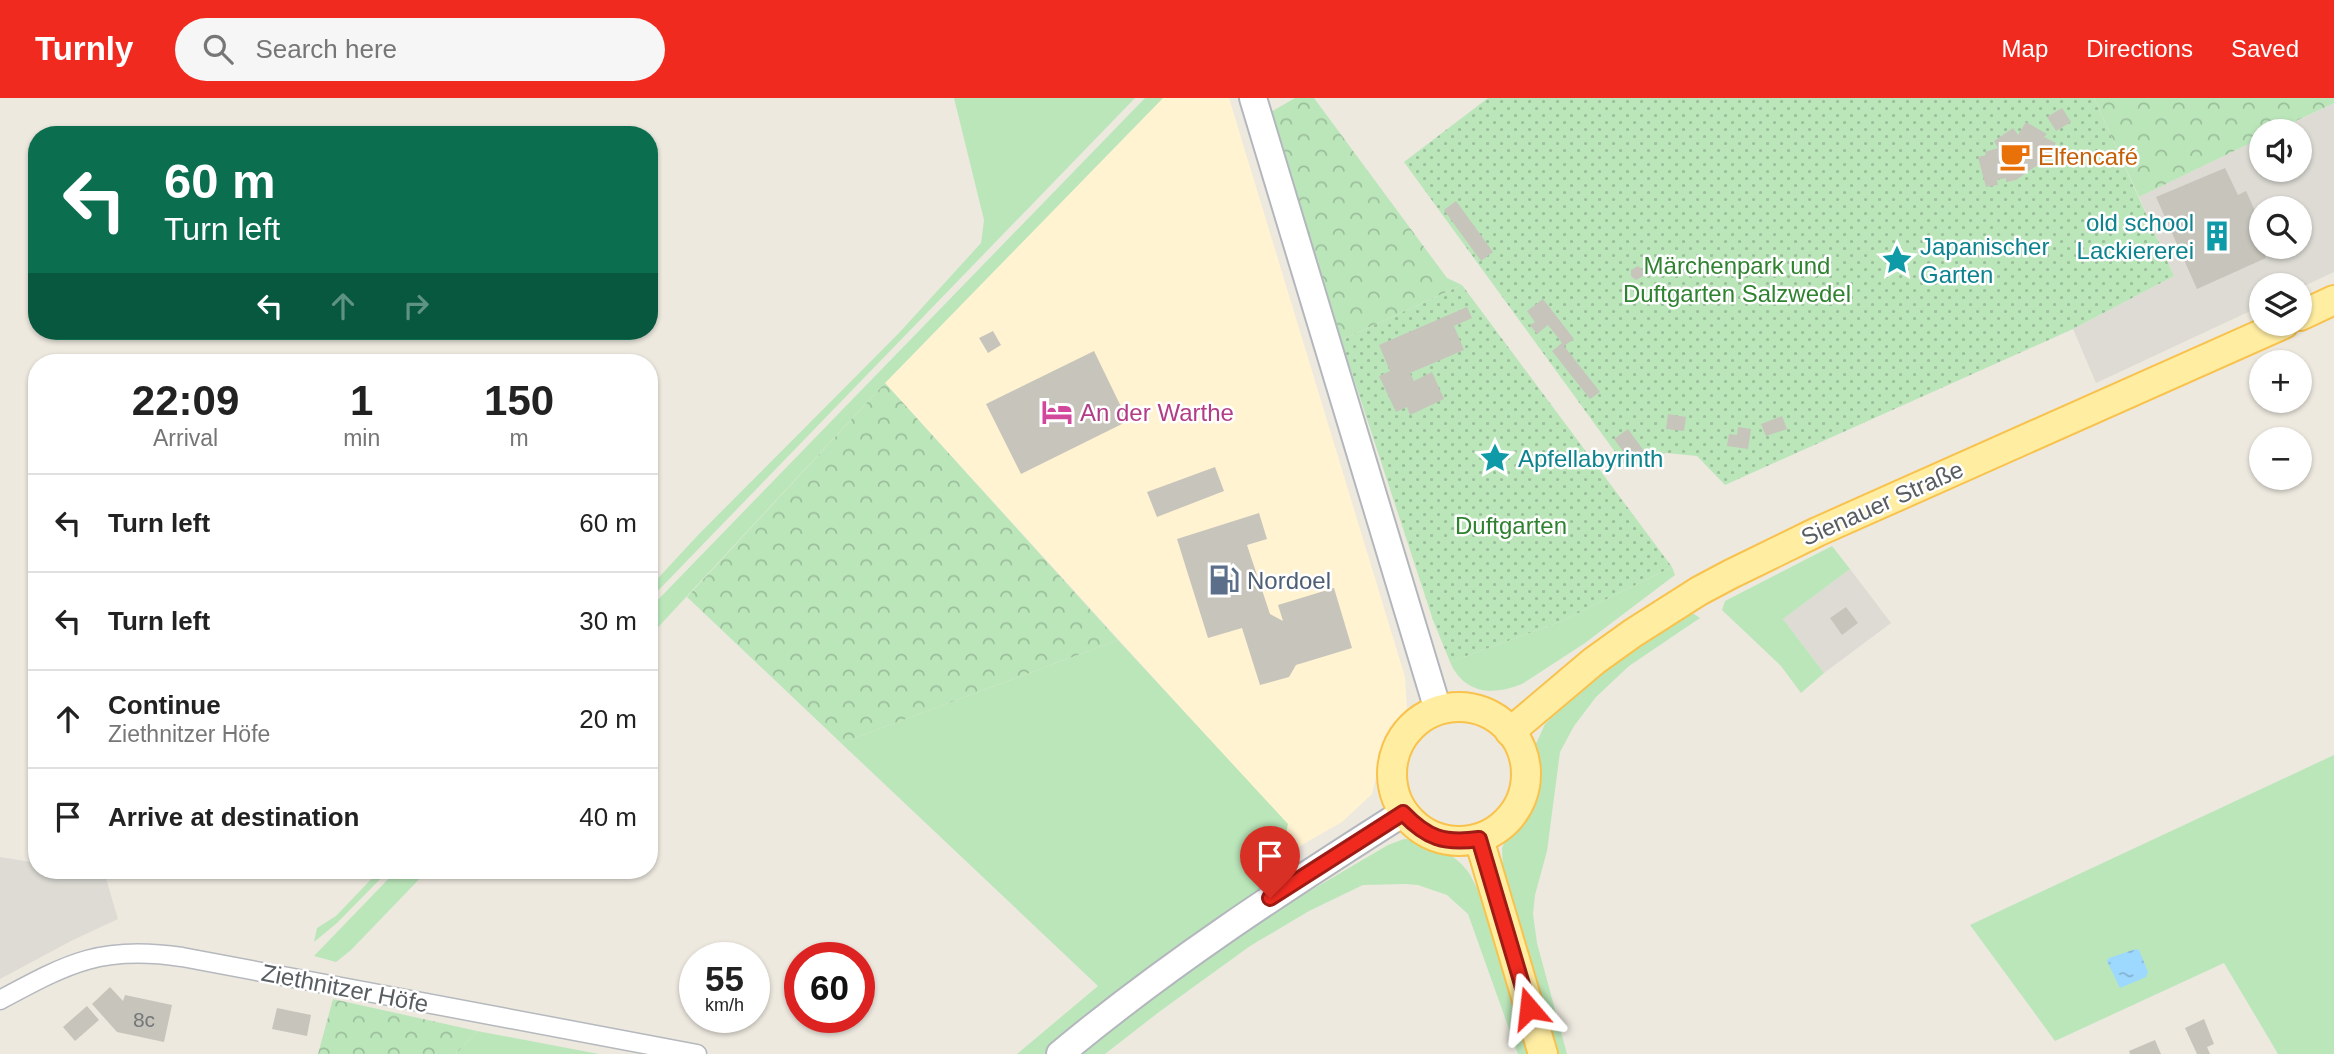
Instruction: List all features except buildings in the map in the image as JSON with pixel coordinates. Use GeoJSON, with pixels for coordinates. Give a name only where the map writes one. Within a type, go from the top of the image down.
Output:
{"type":"FeatureCollection","features":[{"type":"Feature","properties":{"kind":"main road"},"geometry":{"type":"LineString","coordinates":[[1253,98],[1438,710]]}},
{"type":"Feature","properties":{"kind":"main road"},"geometry":{"type":"LineString","coordinates":[[2312,310],[2334,300]]}},
{"type":"Feature","properties":{"kind":"main road","name":"Sienauer Straße"},"geometry":{"type":"LineString","coordinates":[[1510,732],[1594,661],[1633,633],[1741,568],[2257,336]]}},
{"type":"Feature","properties":{"kind":"main road"},"geometry":{"type":"LineString","coordinates":[[1458,707],[1477,709],[1495,718],[1510,732],[1520,747],[1525,765],[1525,784],[1520,802],[1496,831],[1479,839],[1458,842],[1437,838],[1418,829],[1403,813],[1394,794],[1391,774],[1394,753],[1404,734],[1419,719],[1438,710],[1458,707]]}},
{"type":"Feature","properties":{"kind":"main road"},"geometry":{"type":"LineString","coordinates":[[1060,1054],[1151,982],[1230,925],[1403,813]]}},
{"type":"Feature","properties":{"kind":"main road"},"geometry":{"type":"LineString","coordinates":[[1479,839],[1544,1054]]}},
{"type":"Feature","properties":{"kind":"street","name":"Ziethnitzer Höfe"},"geometry":{"type":"LineString","coordinates":[[0,1000],[62,967],[114,953],[138,952],[182,957],[697,1054]]}},
{"type":"Feature","properties":{"kind":"shaded area"},"geometry":{"type":"Polygon","coordinates":[[[1163,98],[1229,98],[1405,677],[1407,709],[1387,733],[1372,794],[1342,822],[1267,865],[1272,808],[885,383],[1163,98]]]}},
{"type":"Feature","properties":{"kind":"shaded area"},"geometry":{"type":"Polygon","coordinates":[[[2334,103],[2334,272],[2312,282],[2312,273],[2249,273],[2249,312],[2096,383],[2073,329],[2174,276],[2139,197],[2249,144],[2249,182],[2312,182],[2312,119],[2301,119],[2334,103]]]}},
{"type":"Feature","properties":{"kind":"shaded area"},"geometry":{"type":"Polygon","coordinates":[[[1850,569],[1891,623],[1824,673],[1783,619],[1850,569]]]}},
{"type":"Feature","properties":{"kind":"shaded area"},"geometry":{"type":"Polygon","coordinates":[[[0,857],[28,862],[28,879],[106,879],[118,919],[0,979],[0,857]]]}},
{"type":"Feature","properties":{"kind":"green space"},"geometry":{"type":"Polygon","coordinates":[[[954,98],[1135,98],[658,591],[658,578],[698,535],[899,333],[981,243],[984,220],[954,98]]]}},
{"type":"Feature","properties":{"kind":"green space"},"geometry":{"type":"Polygon","coordinates":[[[1145,98],[1163,98],[885,383],[658,627],[658,600],[1145,98]]]}},
{"type":"Feature","properties":{"kind":"green space"},"geometry":{"type":"Polygon","coordinates":[[[1295,98],[1314,98],[1447,278],[1462,285],[1341,340],[1269,113],[1295,98]]]}},
{"type":"Feature","properties":{"kind":"green space","name":"Märchenpark und Duftgarten Salzwedel"},"geometry":{"type":"Polygon","coordinates":[[[1488,98],[2094,98],[2174,276],[2073,329],[1725,485],[1697,456],[1666,453],[1626,467],[1404,162],[1488,98]]]}},
{"type":"Feature","properties":{"kind":"green space"},"geometry":{"type":"Polygon","coordinates":[[[2094,98],[2334,98],[2334,103],[2300,119],[2249,119],[2249,144],[2139,197],[2094,98]]]}},
{"type":"Feature","properties":{"kind":"green space","name":"Duftgarten"},"geometry":{"type":"Polygon","coordinates":[[[1462,285],[1672,567],[1562,621],[1450,662],[1433,620],[1341,340],[1462,285]]]}},
{"type":"Feature","properties":{"kind":"green space"},"geometry":{"type":"Polygon","coordinates":[[[885,383],[1118,640],[841,743],[687,597],[885,383]]]}},
{"type":"Feature","properties":{"kind":"green space"},"geometry":{"type":"Polygon","coordinates":[[[1832,546],[1850,569],[1783,619],[1824,673],[1801,693],[1781,666],[1722,610],[1725,601],[1832,546]]]}},
{"type":"Feature","properties":{"kind":"green space"},"geometry":{"type":"Polygon","coordinates":[[[1672,567],[1675,575],[1585,643],[1522,684],[1500,690],[1480,690],[1463,681],[1450,662],[1562,621],[1672,567]]]}},
{"type":"Feature","properties":{"kind":"green space"},"geometry":{"type":"Polygon","coordinates":[[[1683,614],[1694,614],[1700,618],[1629,666],[1596,697],[1574,726],[1560,752],[1547,851],[1535,895],[1533,914],[1537,943],[1567,1054],[1554,1054],[1517,928],[1503,869],[1502,848],[1506,839],[1518,829],[1534,793],[1535,746],[1545,724],[1604,668],[1683,614]]]}},
{"type":"Feature","properties":{"kind":"green space"},"geometry":{"type":"Polygon","coordinates":[[[1118,640],[1288,824],[1283,847],[1274,872],[1252,898],[1101,1007],[1044,1054],[1017,1054],[1098,986],[841,743],[1118,640]]]}},
{"type":"Feature","properties":{"kind":"green space"},"geometry":{"type":"Polygon","coordinates":[[[2334,755],[2334,1054],[2278,1054],[2224,963],[2055,1041],[1970,925],[2334,755]]]}},
{"type":"Feature","properties":{"kind":"green space"},"geometry":{"type":"Polygon","coordinates":[[[1404,839],[1429,844],[1445,852],[1459,862],[1470,875],[1477,888],[1533,1054],[1518,1054],[1468,914],[1447,895],[1418,885],[1406,884],[1363,885],[1309,911],[1250,946],[1105,1054],[1074,1054],[1240,932],[1388,845],[1404,839]]]}},
{"type":"Feature","properties":{"kind":"green space"},"geometry":{"type":"Polygon","coordinates":[[[371,879],[380,879],[314,942],[317,928],[336,916],[371,879]]]}},
{"type":"Feature","properties":{"kind":"green space"},"geometry":{"type":"Polygon","coordinates":[[[388,879],[419,879],[336,962],[314,956],[388,879]]]}},
{"type":"Feature","properties":{"kind":"green space"},"geometry":{"type":"Polygon","coordinates":[[[333,999],[477,1031],[456,1054],[318,1054],[333,999]]]}},
{"type":"Feature","properties":{"kind":"green space"},"geometry":{"type":"Polygon","coordinates":[[[477,1031],[599,1054],[456,1054],[477,1031]]]}},
{"type":"Feature","properties":{"kind":"water"},"geometry":{"type":"Polygon","coordinates":[[[2139,950],[2148,972],[2146,977],[2120,988],[2107,961],[2139,950]]]}},
{"type":"Feature","properties":{"kind":"place","name":"Elfencafé"},"geometry":{"type":"Point","coordinates":[2015,156]}},
{"type":"Feature","properties":{"kind":"place","name":"old school Lackiererei"},"geometry":{"type":"Point","coordinates":[2217,236]}},
{"type":"Feature","properties":{"kind":"place","name":"Japanischer Garten"},"geometry":{"type":"Point","coordinates":[1897,260]}},
{"type":"Feature","properties":{"kind":"place","name":"An der Warthe"},"geometry":{"type":"Point","coordinates":[1057,412]}},
{"type":"Feature","properties":{"kind":"place","name":"Apfellabyrinth"},"geometry":{"type":"Point","coordinates":[1495,458]}},
{"type":"Feature","properties":{"kind":"place","name":"Nordoel"},"geometry":{"type":"Point","coordinates":[1224,580]}},
{"type":"Feature","properties":{"kind":"route"},"geometry":{"type":"LineString","coordinates":[[1270,898],[1403,813],[1418,829],[1437,838],[1458,842],[1479,839],[1529,1008]]}}]}
